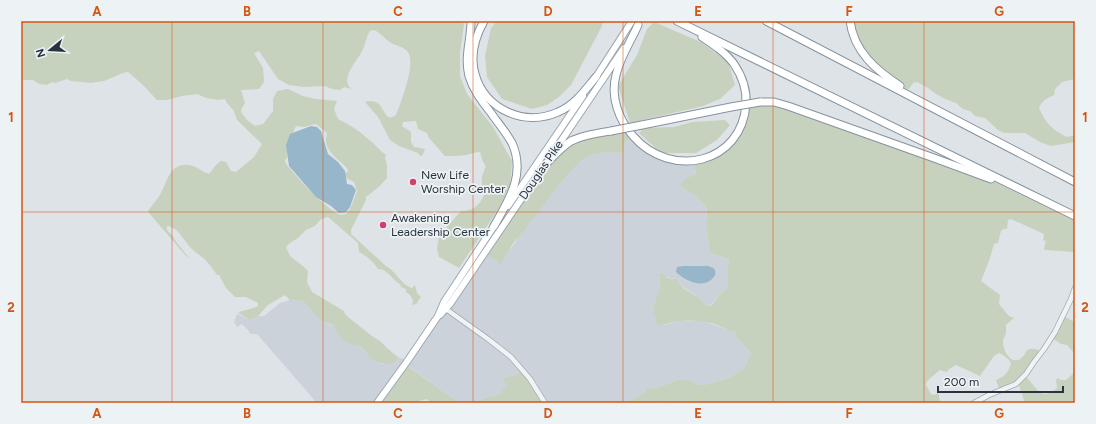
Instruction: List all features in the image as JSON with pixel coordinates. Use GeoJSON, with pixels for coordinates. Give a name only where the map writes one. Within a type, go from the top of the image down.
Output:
{"type":"FeatureCollection","features":[{"type":"Feature","properties":{"kind":"highway"},"geometry":{"type":"LineString","coordinates":[[470,21],[467,58],[471,81],[479,96],[509,139],[515,151],[517,160],[517,176],[513,192],[494,226]]}},
{"type":"Feature","properties":{"kind":"highway"},"geometry":{"type":"LineString","coordinates":[[484,21],[477,35],[474,47],[473,58],[475,74],[487,97],[495,105],[505,111],[521,117],[532,118],[554,114],[573,103],[596,77]]}},
{"type":"Feature","properties":{"kind":"highway"},"geometry":{"type":"LineString","coordinates":[[637,23],[615,79],[615,97],[620,114],[626,127],[632,135],[638,142],[651,151],[664,158],[681,162],[694,161],[716,154],[733,139],[739,130],[744,116],[746,91],[740,73],[727,56],[708,42],[674,21]]}},
{"type":"Feature","properties":{"kind":"highway"},"geometry":{"type":"LineString","coordinates":[[677,21],[1075,216]]}},
{"type":"Feature","properties":{"kind":"highway"},"geometry":{"type":"LineString","coordinates":[[766,21],[1075,182]]}},
{"type":"Feature","properties":{"kind":"highway"},"geometry":{"type":"LineString","coordinates":[[850,21],[852,34],[863,54],[870,62],[885,76],[929,105]]}},
{"type":"Feature","properties":{"kind":"highway"},"geometry":{"type":"LineString","coordinates":[[543,167],[560,149],[570,142],[582,137],[760,102],[774,102],[934,158],[1037,198]]}},
{"type":"Feature","properties":{"kind":"main road","name":"Douglas Pike"},"geometry":{"type":"LineString","coordinates":[[438,316],[446,309],[612,66],[637,23]]}},
{"type":"Feature","properties":{"kind":"main road","name":"Douglas Pike"},"geometry":{"type":"LineString","coordinates":[[377,403],[438,316],[444,302],[494,226],[596,77],[637,23]]}},
{"type":"Feature","properties":{"kind":"street"},"geometry":{"type":"LineString","coordinates":[[974,403],[1016,384],[1026,374],[1055,332],[1075,288]]}},
{"type":"Feature","properties":{"kind":"street"},"geometry":{"type":"LineString","coordinates":[[446,309],[488,338],[511,357],[530,379],[545,403]]}},
{"type":"Feature","properties":{"kind":"shaded area"},"geometry":{"type":"Polygon","coordinates":[[[633,135],[650,151],[694,161],[696,174],[685,180],[680,186],[693,194],[705,205],[707,209],[706,224],[710,253],[729,259],[727,275],[728,288],[722,292],[710,306],[706,306],[701,299],[683,287],[677,279],[659,276],[660,286],[653,308],[664,325],[679,321],[703,321],[729,331],[734,331],[737,338],[751,353],[744,368],[729,378],[709,384],[699,385],[686,379],[677,380],[660,387],[646,389],[646,391],[640,396],[625,403],[544,403],[516,375],[504,378],[508,387],[502,390],[500,394],[482,399],[475,403],[460,403],[405,364],[376,403],[317,403],[257,334],[250,334],[242,324],[237,327],[234,322],[237,314],[250,320],[258,316],[264,316],[280,303],[290,300],[303,301],[312,311],[328,324],[334,325],[347,343],[363,349],[368,356],[378,362],[382,364],[396,362],[398,357],[406,360],[486,254],[497,261],[505,258],[506,254],[517,239],[563,180],[581,161],[591,155],[607,152],[623,153],[625,143],[633,135]]]}},
{"type":"Feature","properties":{"kind":"green space"},"geometry":{"type":"Polygon","coordinates":[[[21,21],[463,21],[464,25],[460,52],[460,76],[467,94],[493,127],[512,161],[510,188],[504,201],[459,268],[439,257],[437,249],[439,236],[461,211],[470,210],[479,204],[485,193],[482,186],[482,180],[486,166],[480,152],[445,156],[429,138],[427,133],[418,129],[416,121],[403,122],[402,126],[411,132],[411,142],[414,147],[425,149],[422,156],[419,155],[418,153],[399,146],[390,140],[378,117],[365,102],[372,101],[377,103],[381,106],[388,117],[396,115],[409,74],[410,58],[408,52],[391,43],[376,31],[370,31],[361,53],[348,74],[348,84],[351,89],[344,87],[340,90],[325,86],[304,87],[289,85],[278,79],[259,51],[254,53],[263,68],[264,82],[259,89],[241,90],[245,103],[241,112],[247,120],[255,126],[263,124],[273,111],[273,99],[277,91],[288,89],[303,96],[337,101],[334,109],[338,119],[360,132],[386,155],[387,178],[380,186],[366,197],[366,200],[351,230],[351,234],[390,268],[405,284],[412,288],[415,285],[417,293],[421,297],[416,304],[412,305],[413,300],[406,292],[406,289],[401,287],[400,284],[385,271],[378,269],[370,259],[359,252],[358,243],[328,217],[321,219],[315,226],[306,230],[286,247],[290,256],[308,271],[307,282],[312,292],[344,311],[348,317],[380,341],[398,357],[396,362],[389,364],[382,363],[369,357],[365,351],[358,346],[349,344],[341,339],[334,325],[321,319],[303,301],[290,300],[285,295],[268,305],[258,316],[250,320],[238,313],[258,306],[258,303],[246,297],[235,297],[226,288],[219,275],[217,275],[205,260],[189,246],[175,229],[167,226],[167,230],[190,259],[149,213],[148,211],[161,193],[170,173],[178,167],[189,165],[209,174],[221,161],[226,162],[231,171],[236,172],[254,157],[262,144],[237,120],[234,111],[225,99],[218,100],[206,98],[197,94],[167,100],[157,100],[128,72],[104,81],[91,83],[71,81],[67,79],[55,83],[52,82],[47,85],[39,84],[33,80],[21,80],[21,21]],[[315,124],[304,127],[296,126],[285,162],[320,200],[336,213],[341,215],[346,214],[350,209],[357,191],[354,182],[346,178],[345,174],[348,171],[347,168],[338,160],[327,146],[327,133],[315,124]]]}},
{"type":"Feature","properties":{"kind":"green space"},"geometry":{"type":"Polygon","coordinates":[[[497,21],[602,21],[602,26],[571,85],[559,97],[547,105],[532,109],[502,99],[487,77],[485,56],[491,28],[497,21]]]}},
{"type":"Feature","properties":{"kind":"green space"},"geometry":{"type":"Polygon","coordinates":[[[851,21],[1075,21],[1075,79],[1062,82],[1055,89],[1054,95],[1043,101],[1039,108],[1047,121],[1057,131],[1067,137],[1075,135],[1075,142],[1051,146],[1040,142],[1025,133],[1004,133],[996,129],[985,118],[975,116],[970,111],[963,109],[956,103],[945,99],[917,82],[914,84],[914,82],[908,90],[878,70],[863,53],[851,21]]]}},
{"type":"Feature","properties":{"kind":"green space"},"geometry":{"type":"Polygon","coordinates":[[[654,22],[701,42],[728,62],[735,85],[720,99],[703,106],[630,123],[618,86],[637,55],[647,29],[654,22]]]}},
{"type":"Feature","properties":{"kind":"green space"},"geometry":{"type":"Polygon","coordinates":[[[766,101],[989,179],[1018,190],[1075,216],[1075,252],[1045,250],[1046,240],[1043,241],[1044,234],[1011,219],[1008,220],[1007,229],[1003,229],[1001,231],[998,243],[994,244],[981,281],[1000,295],[999,304],[1009,316],[1014,318],[1006,325],[1006,333],[1003,340],[1005,352],[1008,356],[1011,359],[1019,360],[1027,350],[1038,350],[1041,353],[1025,376],[1039,391],[1047,394],[1057,388],[1056,380],[1058,378],[1061,380],[1066,380],[1075,372],[1075,403],[1025,403],[1018,383],[1000,390],[996,380],[1006,374],[1011,363],[1006,357],[999,353],[994,356],[980,376],[956,365],[947,372],[940,370],[927,381],[926,385],[931,394],[934,395],[939,393],[940,401],[937,403],[674,403],[666,401],[651,403],[625,403],[640,396],[646,391],[646,389],[660,387],[677,380],[686,379],[699,385],[709,384],[729,378],[744,368],[751,353],[737,338],[734,331],[729,331],[712,323],[699,321],[686,320],[658,325],[653,308],[660,286],[659,274],[663,273],[667,278],[677,279],[683,288],[701,299],[706,306],[711,306],[722,292],[728,288],[727,275],[729,259],[710,253],[706,224],[707,209],[705,205],[693,194],[680,186],[689,177],[696,174],[694,161],[728,145],[747,105],[766,101]]]}},
{"type":"Feature","properties":{"kind":"green space"},"geometry":{"type":"Polygon","coordinates":[[[725,120],[730,125],[717,140],[696,153],[661,153],[639,133],[644,128],[674,127],[692,122],[725,120]]]}},
{"type":"Feature","properties":{"kind":"green space"},"geometry":{"type":"Polygon","coordinates":[[[627,128],[633,135],[625,143],[623,153],[607,152],[591,155],[581,161],[563,180],[514,242],[501,264],[487,255],[553,159],[568,144],[627,128]]]}},
{"type":"Feature","properties":{"kind":"green space"},"geometry":{"type":"Polygon","coordinates":[[[1063,316],[1073,321],[1075,324],[1075,354],[1067,345],[1061,344],[1052,338],[1063,316]]]}},
{"type":"Feature","properties":{"kind":"green space"},"geometry":{"type":"Polygon","coordinates":[[[405,364],[460,403],[431,403],[427,399],[412,403],[376,403],[405,364]]]}},
{"type":"Feature","properties":{"kind":"green space"},"geometry":{"type":"Polygon","coordinates":[[[522,370],[544,403],[475,403],[482,399],[500,394],[502,390],[507,387],[503,378],[516,375],[522,370]]]}},
{"type":"Feature","properties":{"kind":"water"},"geometry":{"type":"Polygon","coordinates":[[[311,126],[317,127],[321,131],[328,154],[338,162],[345,171],[347,184],[352,185],[356,190],[350,207],[346,212],[339,213],[316,197],[289,166],[286,145],[290,134],[311,126]]]}},
{"type":"Feature","properties":{"kind":"water"},"geometry":{"type":"Polygon","coordinates":[[[708,266],[715,270],[715,276],[708,282],[693,282],[676,272],[677,267],[708,266]]]}},
{"type":"Feature","properties":{"kind":"place","name":"New Life Worship Center"},"geometry":{"type":"Point","coordinates":[413,182]}},
{"type":"Feature","properties":{"kind":"place","name":"Awakening Leadership Center"},"geometry":{"type":"Point","coordinates":[383,225]}}]}
